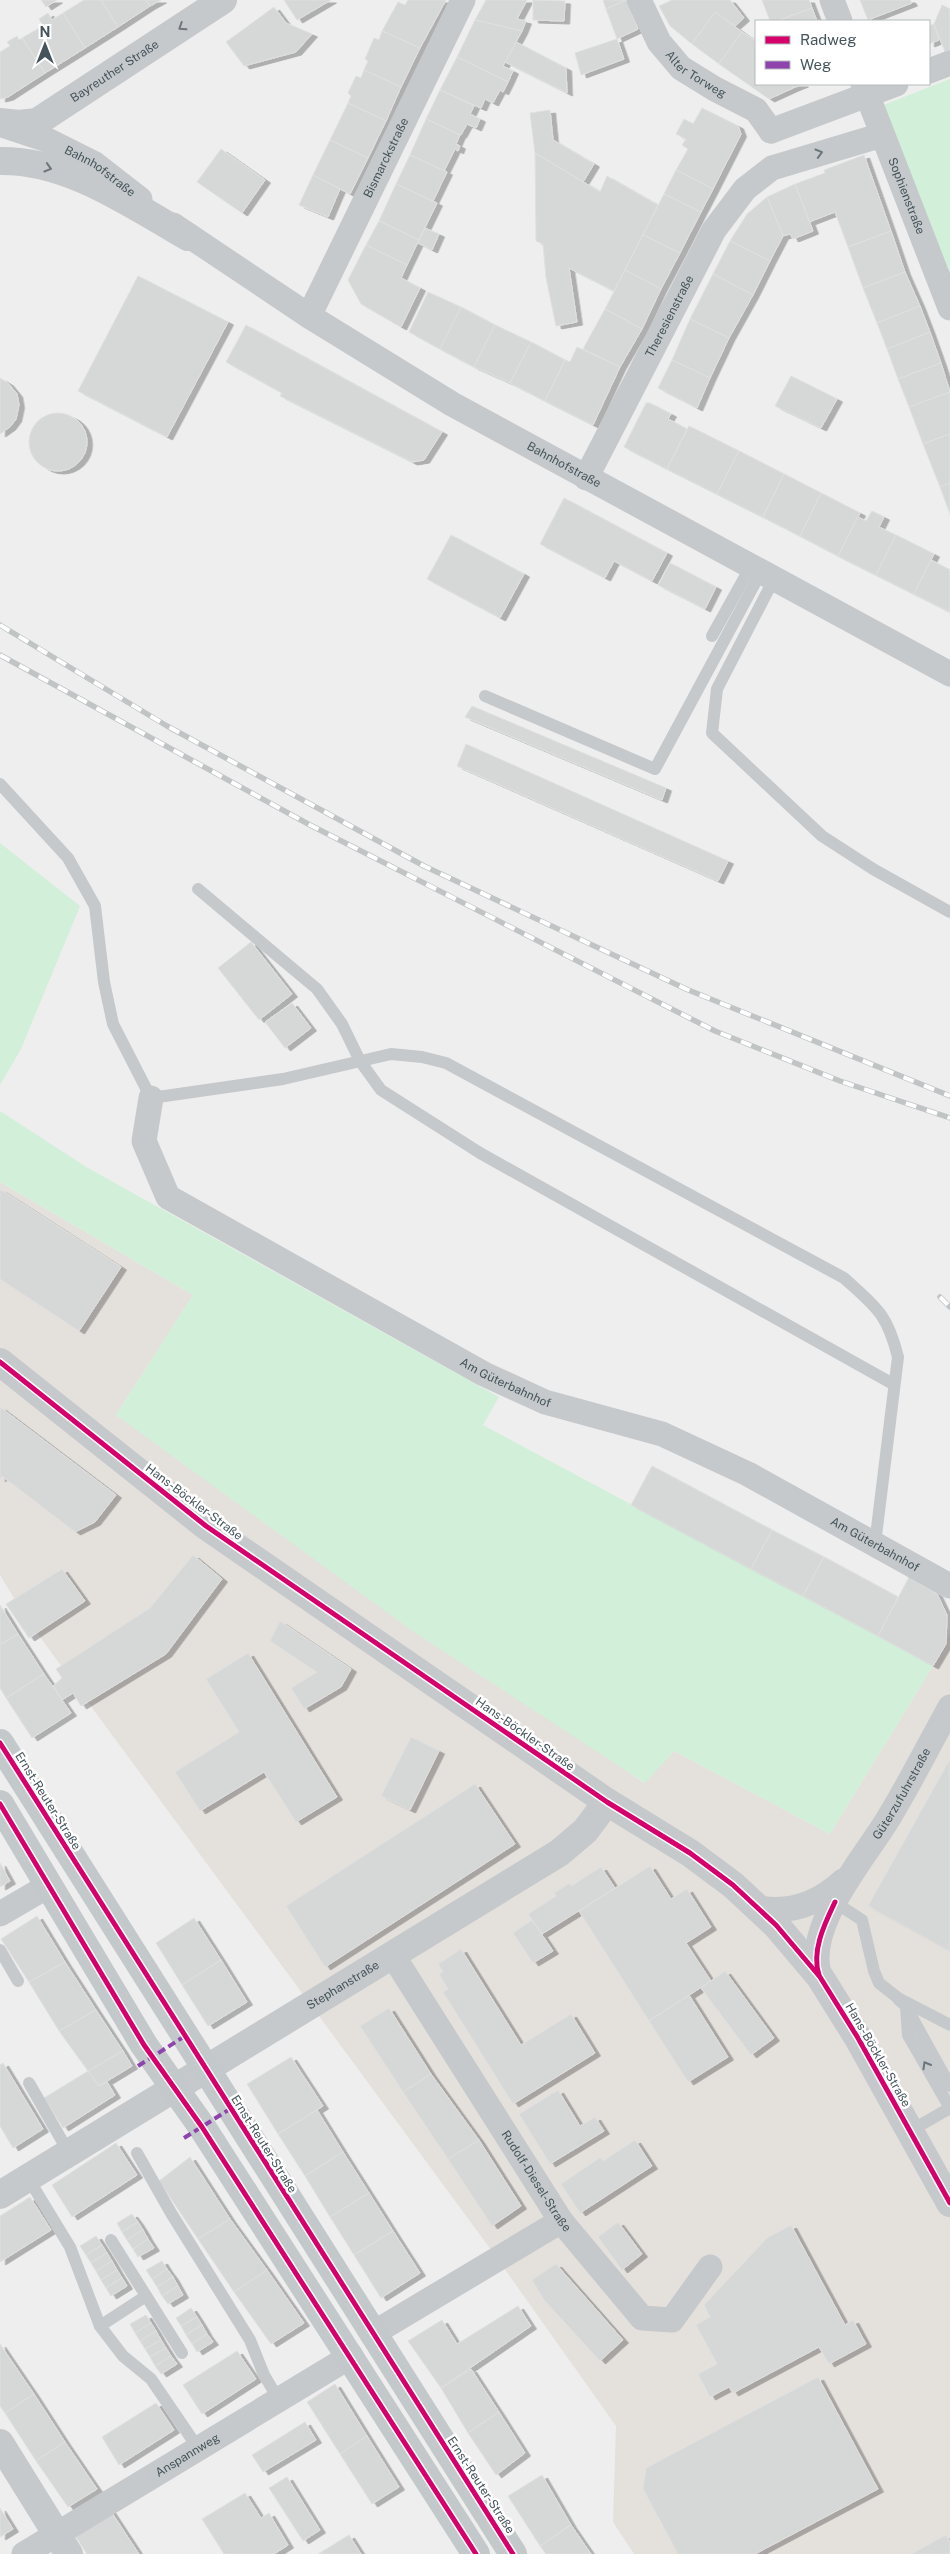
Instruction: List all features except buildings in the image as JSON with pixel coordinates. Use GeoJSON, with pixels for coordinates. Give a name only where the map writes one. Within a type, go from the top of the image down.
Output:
{"type":"FeatureCollection","features":[{"type":"Feature","properties":{"kind":"main road","name":"Bayreuther Straße"},"geometry":{"type":"LineString","coordinates":[[0,123],[37,122],[223,0]]}},
{"type":"Feature","properties":{"kind":"main road","name":"Bahnhofstraße"},"geometry":{"type":"LineString","coordinates":[[0,161],[34,164],[86,180],[188,237]]}},
{"type":"Feature","properties":{"kind":"main road","name":"Hans-Böckler-Straße"},"geometry":{"type":"LineString","coordinates":[[0,1362],[206,1526],[607,1802],[690,1853],[733,1885],[759,1908],[796,1946],[820,1977],[858,2038],[950,2203]]}},
{"type":"Feature","properties":{"kind":"main road","name":"Ernst-Reuter-Straße"},"geometry":{"type":"LineString","coordinates":[[0,1743],[372,2334],[513,2554]]}},
{"type":"Feature","properties":{"kind":"main road","name":"Stephanstraße"},"geometry":{"type":"LineString","coordinates":[[6,2185],[69,2153],[175,2090],[392,1954],[559,1853],[585,1831],[607,1802]]}},
{"type":"Feature","properties":{"kind":"main road"},"geometry":{"type":"LineString","coordinates":[[0,1804],[144,2046],[202,2127],[476,2554]]}},
{"type":"Feature","properties":{"kind":"main road"},"geometry":{"type":"LineString","coordinates":[[0,2443],[62,2544]]}},
{"type":"Feature","properties":{"kind":"street","name":"Bismarckstraße"},"geometry":{"type":"LineString","coordinates":[[309,316],[463,0]]}},
{"type":"Feature","properties":{"kind":"street","name":"Alter Torweg"},"geometry":{"type":"LineString","coordinates":[[639,0],[659,42],[681,68],[756,110],[771,130]]}},
{"type":"Feature","properties":{"kind":"street"},"geometry":{"type":"LineString","coordinates":[[832,0],[840,20]]}},
{"type":"Feature","properties":{"kind":"street"},"geometry":{"type":"LineString","coordinates":[[930,71],[950,63]]}},
{"type":"Feature","properties":{"kind":"street"},"geometry":{"type":"LineString","coordinates":[[772,168],[771,130],[865,89],[890,85]]}},
{"type":"Feature","properties":{"kind":"street","name":"Sophienstraße"},"geometry":{"type":"LineString","coordinates":[[865,89],[950,308]]}},
{"type":"Feature","properties":{"kind":"street","name":"Bahnhofstraße"},"geometry":{"type":"LineString","coordinates":[[0,123],[47,140],[95,164],[188,237],[309,316],[452,404],[950,674]]}},
{"type":"Feature","properties":{"kind":"street","name":"Theresienstraße"},"geometry":{"type":"LineString","coordinates":[[586,478],[714,230],[745,188],[772,168],[882,135]]}},
{"type":"Feature","properties":{"kind":"street","name":"Am Güterbahnhof"},"geometry":{"type":"LineString","coordinates":[[151,1098],[144,1141],[168,1197],[484,1374],[545,1402],[662,1434],[748,1474],[950,1586]]}},
{"type":"Feature","properties":{"kind":"street","name":"Güterzufuhrstraße"},"geometry":{"type":"LineString","coordinates":[[820,1977],[816,1960],[830,1899],[849,1876],[890,1815],[950,1707]]}},
{"type":"Feature","properties":{"kind":"street"},"geometry":{"type":"LineString","coordinates":[[0,1914],[48,1886]]}},
{"type":"Feature","properties":{"kind":"street","name":"Güterzufuhrstraße"},"geometry":{"type":"LineString","coordinates":[[759,1908],[790,1909],[830,1899]]}},
{"type":"Feature","properties":{"kind":"street","name":"Rudolf-Diesel-Straße"},"geometry":{"type":"LineString","coordinates":[[392,1954],[561,2221],[642,2318],[672,2320],[710,2267]]}},
{"type":"Feature","properties":{"kind":"street"},"geometry":{"type":"LineString","coordinates":[[372,2334],[561,2221]]}},
{"type":"Feature","properties":{"kind":"street","name":"Anspannweg"},"geometry":{"type":"LineString","coordinates":[[24,2554],[62,2544],[198,2448],[350,2356]]}},
{"type":"Feature","properties":{"kind":"lane"},"geometry":{"type":"LineString","coordinates":[[712,636],[762,572]]}},
{"type":"Feature","properties":{"kind":"lane"},"geometry":{"type":"LineString","coordinates":[[485,696],[655,769],[762,572]]}},
{"type":"Feature","properties":{"kind":"lane"},"geometry":{"type":"LineString","coordinates":[[762,572],[717,689],[712,733],[822,836],[873,869],[950,912]]}},
{"type":"Feature","properties":{"kind":"lane"},"geometry":{"type":"LineString","coordinates":[[0,784],[68,858],[95,906],[104,982],[113,1024],[151,1098],[283,1079],[391,1054],[422,1057],[446,1063],[844,1278],[879,1310],[891,1330],[898,1357],[893,1384],[874,1544]]}},
{"type":"Feature","properties":{"kind":"lane"},"geometry":{"type":"LineString","coordinates":[[198,889],[317,989],[342,1024],[360,1061],[381,1090],[480,1153],[893,1384]]}},
{"type":"Feature","properties":{"kind":"lane"},"geometry":{"type":"LineString","coordinates":[[830,1899],[862,1920],[874,1971],[886,1990],[902,2002],[950,2025]]}},
{"type":"Feature","properties":{"kind":"lane"},"geometry":{"type":"LineString","coordinates":[[0,1950],[18,1981]]}},
{"type":"Feature","properties":{"kind":"lane"},"geometry":{"type":"LineString","coordinates":[[902,2002],[950,2086]]}},
{"type":"Feature","properties":{"kind":"lane"},"geometry":{"type":"LineString","coordinates":[[902,2002],[908,2035],[950,2108],[910,2131]]}},
{"type":"Feature","properties":{"kind":"lane"},"geometry":{"type":"LineString","coordinates":[[29,2083],[69,2153]]}},
{"type":"Feature","properties":{"kind":"lane"},"geometry":{"type":"LineString","coordinates":[[137,2153],[171,2213],[250,2340],[264,2376],[279,2400]]}},
{"type":"Feature","properties":{"kind":"lane"},"geometry":{"type":"LineString","coordinates":[[6,2185],[70,2247],[100,2326],[123,2356],[151,2379],[198,2448]]}},
{"type":"Feature","properties":{"kind":"lane"},"geometry":{"type":"LineString","coordinates":[[111,2240],[182,2353]]}},
{"type":"Feature","properties":{"kind":"lane"},"geometry":{"type":"LineString","coordinates":[[100,2326],[146,2296]]}},
{"type":"Feature","properties":{"kind":"shaded area"},"geometry":{"type":"Polygon","coordinates":[[[0,1182],[193,1295],[116,1415],[644,1783],[674,1751],[830,1834],[933,1666],[950,1633],[950,2554],[634,2554],[613,2522],[616,2426],[489,2247],[26,1618],[0,1575],[0,1182]]]}},
{"type":"Feature","properties":{"kind":"green space"},"geometry":{"type":"Polygon","coordinates":[[[950,79],[950,277],[881,106],[950,79]]]}},
{"type":"Feature","properties":{"kind":"green space"},"geometry":{"type":"Polygon","coordinates":[[[0,843],[80,906],[21,1049],[0,1085],[0,843]]]}},
{"type":"Feature","properties":{"kind":"green space"},"geometry":{"type":"Polygon","coordinates":[[[0,1111],[88,1168],[499,1397],[483,1425],[933,1666],[830,1834],[674,1751],[645,1783],[414,1632],[116,1415],[193,1295],[0,1182],[0,1111]]]}},
{"type":"Feature","properties":{"kind":"railway"},"geometry":{"type":"LineString","coordinates":[[0,625],[167,726],[424,866],[686,989],[950,1096]]}},
{"type":"Feature","properties":{"kind":"railway"},"geometry":{"type":"LineString","coordinates":[[0,655],[310,825],[715,1031],[840,1081],[950,1118]]}},
{"type":"Feature","properties":{"kind":"railway"},"geometry":{"type":"LineString","coordinates":[[940,1297],[950,1307]]}},
{"type":"Feature","properties":{"kind":"marked path"},"geometry":{"type":"LineString","coordinates":[[138,2066],[185,2036]]}},
{"type":"Feature","properties":{"kind":"marked path"},"geometry":{"type":"LineString","coordinates":[[184,2138],[230,2109]]}},
{"type":"Feature","properties":{"kind":"cycle path"},"geometry":{"type":"LineString","coordinates":[[0,1362],[206,1526],[607,1802],[690,1853],[733,1885],[776,1925],[820,1977],[858,2038],[950,2203]]}},
{"type":"Feature","properties":{"kind":"cycle path"},"geometry":{"type":"LineString","coordinates":[[0,1743],[513,2554]]}},
{"type":"Feature","properties":{"kind":"cycle path"},"geometry":{"type":"LineString","coordinates":[[0,1804],[144,2045],[202,2127],[476,2554]]}},
{"type":"Feature","properties":{"kind":"cycle path"},"geometry":{"type":"LineString","coordinates":[[819,1975],[817,1956],[820,1937],[835,1902]]}}]}
